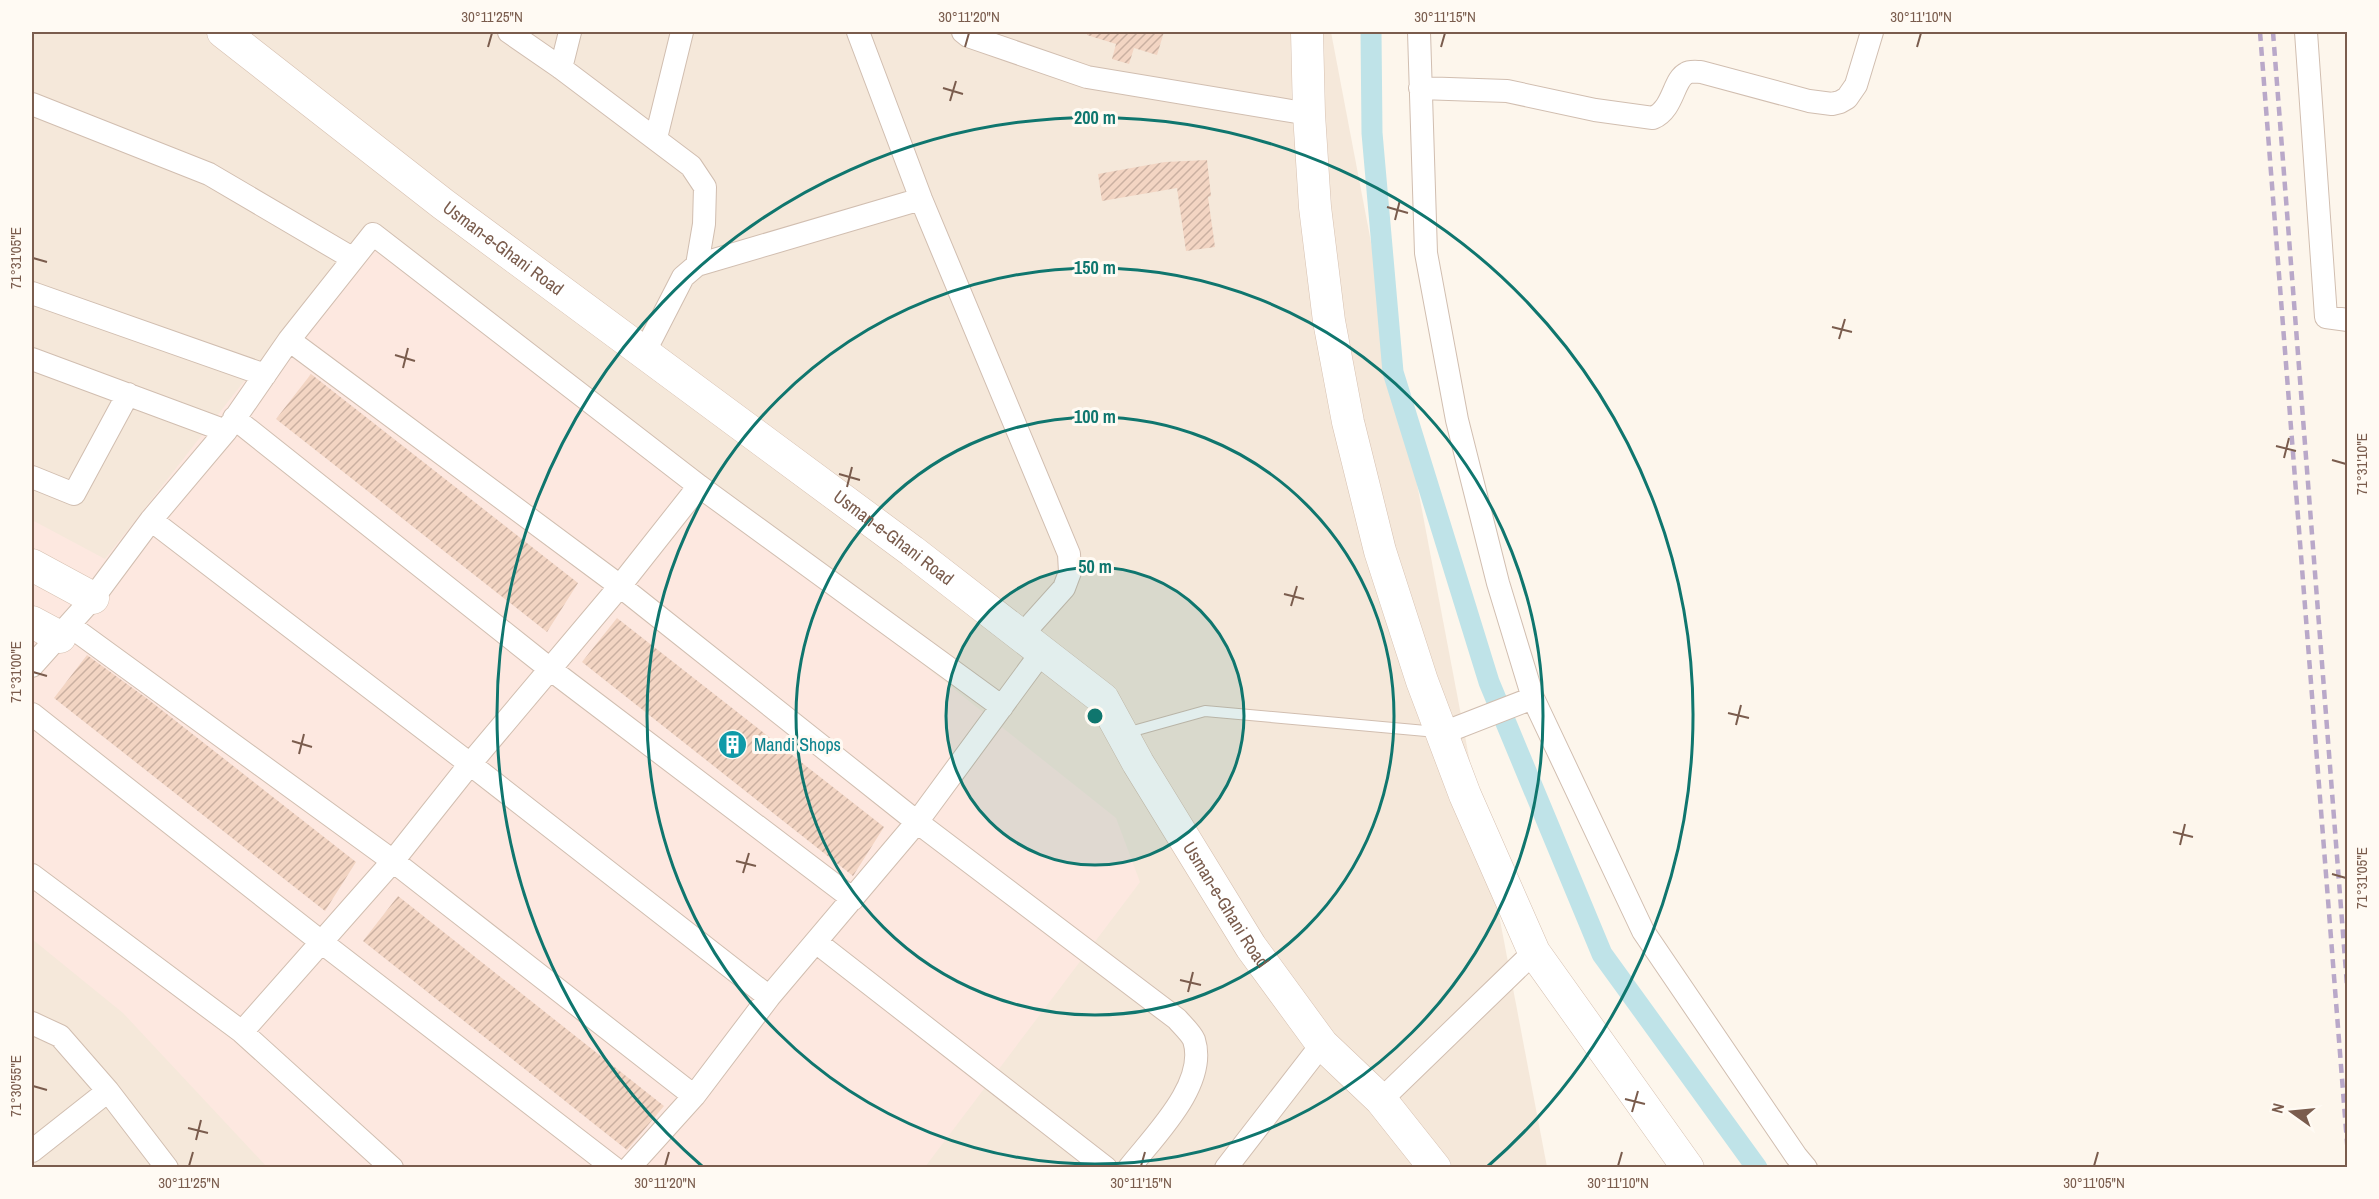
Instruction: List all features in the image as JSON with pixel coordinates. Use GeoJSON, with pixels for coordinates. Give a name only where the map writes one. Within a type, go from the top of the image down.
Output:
{"type":"FeatureCollection","features":[{"type":"Feature","properties":{"kind":"main road","name":"Usman-e-Ghani Road"},"geometry":{"type":"LineString","coordinates":[[223,32],[443,204],[912,551],[1103,699],[1251,947],[1322,1044],[1381,1100],[1435,1167]]}},
{"type":"Feature","properties":{"kind":"main road"},"geometry":{"type":"LineString","coordinates":[[1307,32],[1309,114],[1318,230],[1329,321],[1348,422],[1380,551],[1422,681],[1465,795],[1534,952],[1688,1167]]}},
{"type":"Feature","properties":{"kind":"main road"},"geometry":{"type":"LineString","coordinates":[[32,565],[93,598]]}},
{"type":"Feature","properties":{"kind":"main road"},"geometry":{"type":"LineString","coordinates":[[32,622],[65,631]]}},
{"type":"Feature","properties":{"kind":"street"},"geometry":{"type":"LineString","coordinates":[[509,32],[561,68],[691,166],[705,187],[704,224],[697,265]]}},
{"type":"Feature","properties":{"kind":"street"},"geometry":{"type":"LineString","coordinates":[[561,68],[570,32]]}},
{"type":"Feature","properties":{"kind":"street"},"geometry":{"type":"LineString","coordinates":[[656,138],[682,32]]}},
{"type":"Feature","properties":{"kind":"street"},"geometry":{"type":"LineString","coordinates":[[629,1167],[694,1096],[769,997],[917,822],[1002,707],[1032,644],[1064,588],[1070,572],[1069,554],[921,199],[858,32]]}},
{"type":"Feature","properties":{"kind":"street"},"geometry":{"type":"LineString","coordinates":[[963,32],[968,36],[1087,77],[1309,114]]}},
{"type":"Feature","properties":{"kind":"street"},"geometry":{"type":"LineString","coordinates":[[1419,32],[1426,254],[1457,420],[1528,700],[1643,931],[1796,1156],[1806,1167]]}},
{"type":"Feature","properties":{"kind":"street"},"geometry":{"type":"LineString","coordinates":[[1420,88],[1507,91],[1595,110],[1653,118],[1661,114],[1681,79],[1687,73],[1701,72],[1809,101],[1832,104],[1847,98],[1856,85],[1872,32]]}},
{"type":"Feature","properties":{"kind":"street"},"geometry":{"type":"LineString","coordinates":[[2306,32],[2326,317],[2348,320]]}},
{"type":"Feature","properties":{"kind":"street"},"geometry":{"type":"LineString","coordinates":[[32,104],[209,174],[352,258]]}},
{"type":"Feature","properties":{"kind":"street"},"geometry":{"type":"LineString","coordinates":[[644,353],[683,277],[697,265],[921,199]]}},
{"type":"Feature","properties":{"kind":"street"},"geometry":{"type":"LineString","coordinates":[[32,666],[93,598],[151,520],[230,424],[289,340],[373,234],[699,486],[1002,707]]}},
{"type":"Feature","properties":{"kind":"street"},"geometry":{"type":"LineString","coordinates":[[32,293],[264,375]]}},
{"type":"Feature","properties":{"kind":"street"},"geometry":{"type":"LineString","coordinates":[[289,340],[620,586],[917,822],[1177,1018],[1194,1039],[1196,1059],[1190,1082],[1180,1103],[1129,1167]]}},
{"type":"Feature","properties":{"kind":"street"},"geometry":{"type":"LineString","coordinates":[[32,359],[128,394],[230,424],[853,899]]}},
{"type":"Feature","properties":{"kind":"street"},"geometry":{"type":"LineString","coordinates":[[32,477],[74,494],[128,394]]}},
{"type":"Feature","properties":{"kind":"street"},"geometry":{"type":"LineString","coordinates":[[242,1032],[393,861],[470,764],[620,586],[699,486]]}},
{"type":"Feature","properties":{"kind":"street"},"geometry":{"type":"LineString","coordinates":[[151,520],[769,997]]}},
{"type":"Feature","properties":{"kind":"street"},"geometry":{"type":"LineString","coordinates":[[65,631],[393,861],[694,1096]]}},
{"type":"Feature","properties":{"kind":"street"},"geometry":{"type":"LineString","coordinates":[[1443,733],[1528,700]]}},
{"type":"Feature","properties":{"kind":"street"},"geometry":{"type":"LineString","coordinates":[[32,714],[320,941],[614,1167]]}},
{"type":"Feature","properties":{"kind":"street"},"geometry":{"type":"LineString","coordinates":[[32,875],[242,1032],[392,1167]]}},
{"type":"Feature","properties":{"kind":"street"},"geometry":{"type":"LineString","coordinates":[[816,942],[1106,1167]]}},
{"type":"Feature","properties":{"kind":"street"},"geometry":{"type":"LineString","coordinates":[[1381,1100],[1534,952]]}},
{"type":"Feature","properties":{"kind":"street"},"geometry":{"type":"LineString","coordinates":[[32,1023],[60,1036],[108,1091],[167,1167]]}},
{"type":"Feature","properties":{"kind":"street"},"geometry":{"type":"LineString","coordinates":[[1226,1167],[1322,1044]]}},
{"type":"Feature","properties":{"kind":"street"},"geometry":{"type":"LineString","coordinates":[[32,1151],[108,1091]]}},
{"type":"Feature","properties":{"kind":"lane"},"geometry":{"type":"LineString","coordinates":[[1122,734],[1205,711],[1443,733]]}},
{"type":"Feature","properties":{"kind":"shaded area"},"geometry":{"type":"Polygon","coordinates":[[[32,32],[1331,32],[1547,1167],[32,1167],[32,32]]]}},
{"type":"Feature","properties":{"kind":"shaded area"},"geometry":{"type":"Polygon","coordinates":[[[368,223],[1116,818],[1140,882],[925,1167],[267,1167],[123,1013],[32,939],[32,520],[105,559],[368,223]]]}},
{"type":"Feature","properties":{"kind":"building"},"geometry":{"type":"Polygon","coordinates":[[[1087,32],[1164,32],[1157,55],[1134,48],[1129,64],[1112,59],[1116,44],[1087,35],[1087,32]]]}},
{"type":"Feature","properties":{"kind":"building"},"geometry":{"type":"Polygon","coordinates":[[[1207,160],[1211,196],[1208,197],[1215,247],[1186,251],[1177,188],[1102,201],[1098,174],[1165,162],[1207,160]]]}},
{"type":"Feature","properties":{"kind":"building"},"geometry":{"type":"Polygon","coordinates":[[[311,374],[578,583],[547,632],[276,419],[311,374]]]}},
{"type":"Feature","properties":{"kind":"building","name":"Mandi Shops"},"geometry":{"type":"Polygon","coordinates":[[[617,618],[884,827],[853,876],[582,662],[617,618]]]}},
{"type":"Feature","properties":{"kind":"building"},"geometry":{"type":"Polygon","coordinates":[[[87,655],[149,700],[356,862],[325,911],[54,698],[87,655]]]}},
{"type":"Feature","properties":{"kind":"building"},"geometry":{"type":"Polygon","coordinates":[[[398,896],[664,1106],[627,1150],[363,941],[398,896]]]}},
{"type":"Feature","properties":{"kind":"waterway"},"geometry":{"type":"LineString","coordinates":[[1371,32],[1372,133],[1393,372],[1489,682],[1602,954],[1757,1168]]}},
{"type":"Feature","properties":{"kind":"railway"},"geometry":{"type":"LineString","coordinates":[[2260,32],[2348,1155]]}},
{"type":"Feature","properties":{"kind":"railway"},"geometry":{"type":"LineString","coordinates":[[2273,32],[2348,998]]}},
{"type":"Feature","properties":{"kind":"place","name":"Mandi Shops"},"geometry":{"type":"Point","coordinates":[733,745]}}]}
